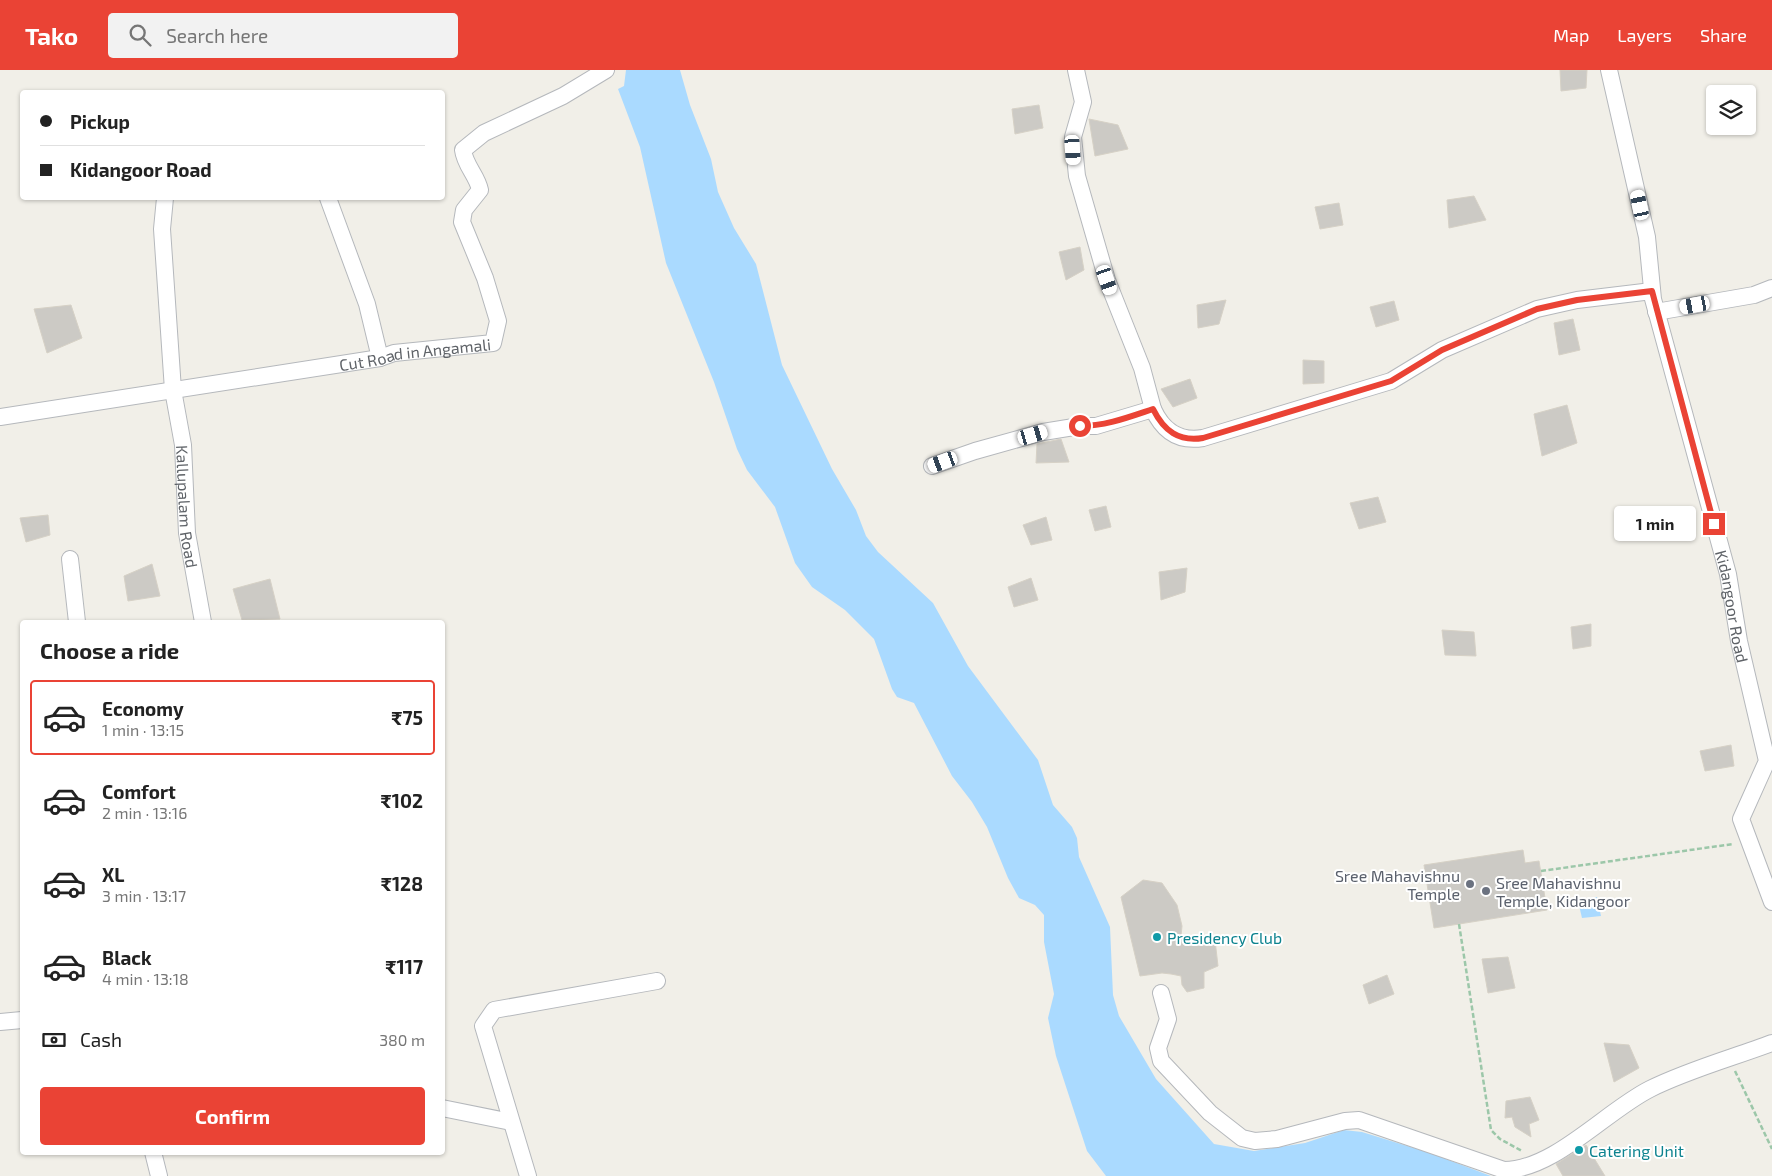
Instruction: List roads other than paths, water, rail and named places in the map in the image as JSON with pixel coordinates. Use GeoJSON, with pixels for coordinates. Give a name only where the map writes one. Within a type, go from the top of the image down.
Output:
{"type":"FeatureCollection","features":[{"type":"Feature","properties":{"kind":"street","name":"Cut Road in Angamali"},"geometry":{"type":"LineString","coordinates":[[0,417],[380,358],[394,353],[493,343],[498,321],[485,278],[462,222],[464,210],[480,190],[478,180],[465,162],[463,150],[484,133],[563,96],[606,70]]}},
{"type":"Feature","properties":{"kind":"street"},"geometry":{"type":"LineString","coordinates":[[1076,70],[1083,102],[1073,137],[1076,176],[1107,280],[1142,368],[1153,409],[1164,426],[1178,437],[1191,440],[1203,438],[1391,381],[1442,350],[1537,309],[1577,300],[1652,291]]}},
{"type":"Feature","properties":{"kind":"street","name":"Kidangoor Road"},"geometry":{"type":"LineString","coordinates":[[1609,70],[1647,237],[1656,312],[1728,574],[1739,641],[1767,762],[1741,819],[1772,902]]}},
{"type":"Feature","properties":{"kind":"street"},"geometry":{"type":"LineString","coordinates":[[165,200],[162,229],[173,390]]}},
{"type":"Feature","properties":{"kind":"street"},"geometry":{"type":"LineString","coordinates":[[329,200],[367,304],[380,358]]}},
{"type":"Feature","properties":{"kind":"street"},"geometry":{"type":"LineString","coordinates":[[1656,312],[1754,295],[1772,288]]}},
{"type":"Feature","properties":{"kind":"street","name":"Kallupalam Road"},"geometry":{"type":"LineString","coordinates":[[173,390],[183,445],[187,533],[203,620]]}},
{"type":"Feature","properties":{"kind":"street"},"geometry":{"type":"LineString","coordinates":[[932,466],[975,451],[1043,432],[1080,426],[1096,426],[1153,409]]}},
{"type":"Feature","properties":{"kind":"street"},"geometry":{"type":"LineString","coordinates":[[70,559],[78,620]]}},
{"type":"Feature","properties":{"kind":"street"},"geometry":{"type":"LineString","coordinates":[[528,1176],[483,1026],[494,1010],[657,981]]}},
{"type":"Feature","properties":{"kind":"street"},"geometry":{"type":"LineString","coordinates":[[1161,993],[1168,1019],[1158,1048],[1161,1061],[1210,1114],[1242,1138],[1255,1142],[1277,1139],[1345,1120],[1359,1120],[1504,1170],[1527,1167],[1547,1157],[1648,1090],[1772,1043]]}},
{"type":"Feature","properties":{"kind":"street"},"geometry":{"type":"LineString","coordinates":[[0,1022],[20,1020]]}},
{"type":"Feature","properties":{"kind":"street"},"geometry":{"type":"LineString","coordinates":[[445,1109],[511,1122]]}},
{"type":"Feature","properties":{"kind":"street"},"geometry":{"type":"LineString","coordinates":[[154,1155],[159,1176]]}},
{"type":"Feature","properties":{"kind":"water"},"geometry":{"type":"Polygon","coordinates":[[[626,70],[680,70],[690,105],[711,159],[718,192],[734,228],[756,264],[782,365],[832,469],[856,510],[866,536],[878,552],[933,603],[968,666],[1038,760],[1053,805],[1072,827],[1077,838],[1079,857],[1110,927],[1113,995],[1119,1016],[1156,1079],[1214,1144],[1254,1151],[1305,1143],[1344,1130],[1362,1132],[1430,1153],[1491,1176],[1106,1176],[1087,1151],[1056,1056],[1048,1018],[1054,994],[1044,942],[1044,915],[1035,905],[1019,898],[1008,878],[987,827],[972,802],[952,776],[914,703],[897,697],[892,689],[874,639],[845,610],[812,587],[795,563],[775,507],[747,470],[737,449],[714,382],[666,263],[640,147],[618,89],[624,86],[626,70]]]}},
{"type":"Feature","properties":{"kind":"water"},"geometry":{"type":"Polygon","coordinates":[[[1597,897],[1601,916],[1582,918],[1578,901],[1597,897]]]}},
{"type":"Feature","properties":{"kind":"place","name":"Sree Mahavishnu Temple"},"geometry":{"type":"Point","coordinates":[1470,884]}},
{"type":"Feature","properties":{"kind":"place","name":"Sree Mahavishnu Temple, Kidangoor"},"geometry":{"type":"Point","coordinates":[1486,891]}},
{"type":"Feature","properties":{"kind":"place","name":"Presidency Club"},"geometry":{"type":"Point","coordinates":[1157,937]}},
{"type":"Feature","properties":{"kind":"place","name":"Catering Unit"},"geometry":{"type":"Point","coordinates":[1579,1150]}}]}
